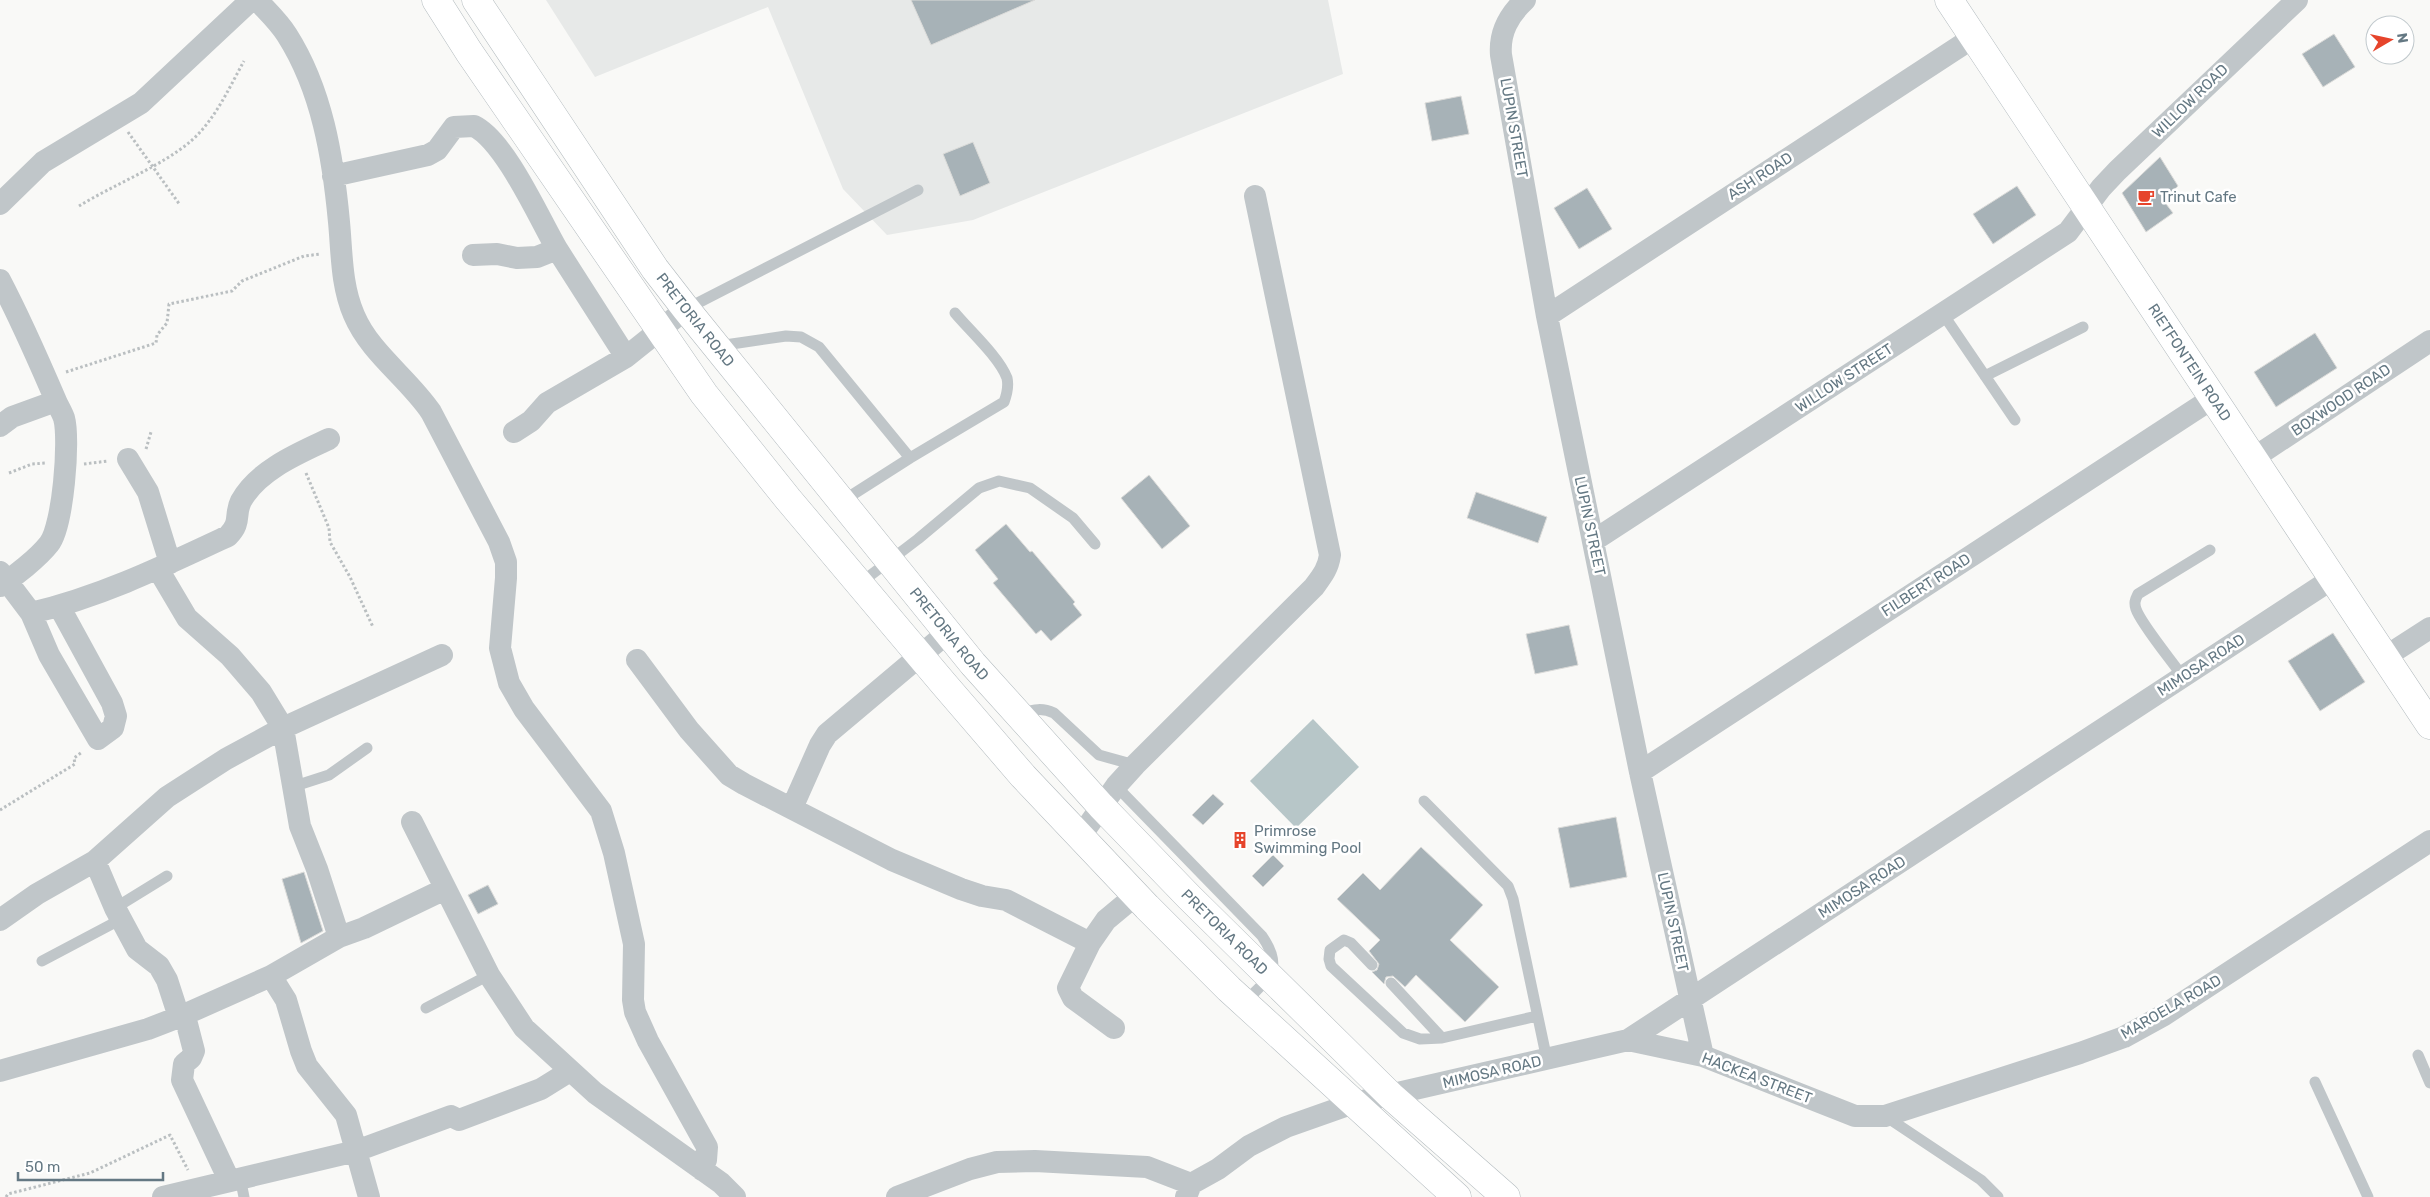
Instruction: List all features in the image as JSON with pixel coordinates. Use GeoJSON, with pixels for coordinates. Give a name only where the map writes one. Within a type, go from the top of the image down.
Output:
{"type":"FeatureCollection","features":[{"type":"Feature","properties":{"kind":"main road"},"geometry":{"type":"LineString","coordinates":[[436,0],[469,52],[704,394],[919,656],[1023,776],[1136,895],[1244,1003],[1457,1197]]}},
{"type":"Feature","properties":{"kind":"main road","name":"PRETORIA ROAD"},"geometry":{"type":"LineString","coordinates":[[476,0],[650,260],[714,347],[947,633],[1019,714],[1108,796],[1189,897],[1391,1096],[1506,1197]]}},
{"type":"Feature","properties":{"kind":"main road","name":"RIETFONTEIN ROAD"},"geometry":{"type":"LineString","coordinates":[[1958,3],[1974,37],[2430,725]]}},
{"type":"Feature","properties":{"kind":"street"},"geometry":{"type":"LineString","coordinates":[[0,204],[43,162],[118,118],[141,102],[251,0]]}},
{"type":"Feature","properties":{"kind":"street"},"geometry":{"type":"LineString","coordinates":[[257,0],[286,33],[308,74],[318,98],[333,176],[346,294],[359,326],[376,350],[423,400],[431,412],[500,542],[506,562],[500,648],[503,666],[515,696],[601,811],[614,853],[634,944],[633,1000],[635,1012],[645,1036],[707,1147],[706,1160],[702,1170]]}},
{"type":"Feature","properties":{"kind":"street","name":"LUPIN STREET"},"geometry":{"type":"LineString","coordinates":[[1525,0],[1510,17],[1501,35],[1500,55],[1547,316],[1640,772],[1703,1056]]}},
{"type":"Feature","properties":{"kind":"street","name":"WILLOW ROAD"},"geometry":{"type":"LineString","coordinates":[[2087,206],[2117,171],[2296,0]]}},
{"type":"Feature","properties":{"kind":"street","name":"ASH ROAD"},"geometry":{"type":"LineString","coordinates":[[1547,316],[1974,37]]}},
{"type":"Feature","properties":{"kind":"street"},"geometry":{"type":"LineString","coordinates":[[333,176],[428,155],[437,150],[454,127],[468,125],[479,128],[513,170],[557,249],[626,357]]}},
{"type":"Feature","properties":{"kind":"street"},"geometry":{"type":"LineString","coordinates":[[513,170],[538,153]]}},
{"type":"Feature","properties":{"kind":"street"},"geometry":{"type":"LineString","coordinates":[[1080,837],[1108,796],[1135,765],[1314,587],[1328,564],[1330,555],[1255,196]]}},
{"type":"Feature","properties":{"kind":"street","name":"WILLOW STREET"},"geometry":{"type":"LineString","coordinates":[[1593,542],[2068,232],[2077,223],[2087,206]]}},
{"type":"Feature","properties":{"kind":"street"},"geometry":{"type":"LineString","coordinates":[[474,255],[497,254],[517,258],[537,257],[557,249]]}},
{"type":"Feature","properties":{"kind":"street"},"geometry":{"type":"LineString","coordinates":[[0,280],[27,332],[47,377],[64,417],[66,433],[62,498],[56,531],[49,544],[2,580],[31,613],[49,656],[98,739],[112,730],[116,724],[116,716],[109,697],[60,606]]}},
{"type":"Feature","properties":{"kind":"street"},"geometry":{"type":"LineString","coordinates":[[514,432],[531,421],[554,399],[626,357],[686,309]]}},
{"type":"Feature","properties":{"kind":"street","name":"BOXWOOD ROAD"},"geometry":{"type":"LineString","coordinates":[[2252,459],[2430,341]]}},
{"type":"Feature","properties":{"kind":"street","name":"FILBERT ROAD"},"geometry":{"type":"LineString","coordinates":[[1640,772],[2213,398]]}},
{"type":"Feature","properties":{"kind":"street"},"geometry":{"type":"LineString","coordinates":[[0,426],[12,418],[56,401]]}},
{"type":"Feature","properties":{"kind":"street"},"geometry":{"type":"LineString","coordinates":[[31,613],[60,606],[164,566],[228,536],[236,528],[240,502],[254,485],[266,474],[297,454],[329,439]]}},
{"type":"Feature","properties":{"kind":"street"},"geometry":{"type":"LineString","coordinates":[[128,459],[148,492],[164,566],[187,618],[230,656],[261,692],[283,728],[295,786],[300,826],[317,868],[339,937]]}},
{"type":"Feature","properties":{"kind":"street","name":"MIMOSA ROAD"},"geometry":{"type":"LineString","coordinates":[[1188,1191],[1249,1146],[1286,1127],[1354,1103],[1628,1040],[2332,579]]}},
{"type":"Feature","properties":{"kind":"street"},"geometry":{"type":"LineString","coordinates":[[2385,658],[2430,628]]}},
{"type":"Feature","properties":{"kind":"street"},"geometry":{"type":"LineString","coordinates":[[792,808],[820,745],[827,734],[947,633]]}},
{"type":"Feature","properties":{"kind":"street"},"geometry":{"type":"LineString","coordinates":[[0,920],[36,894],[95,862],[147,813],[174,792],[226,759],[283,728],[442,654]]}},
{"type":"Feature","properties":{"kind":"street"},"geometry":{"type":"LineString","coordinates":[[636,660],[689,730],[729,775],[892,860],[960,889],[982,896],[1006,900],[1090,943]]}},
{"type":"Feature","properties":{"kind":"street"},"geometry":{"type":"LineString","coordinates":[[412,822],[489,975],[524,1028],[594,1093],[721,1182],[735,1197]]}},
{"type":"Feature","properties":{"kind":"street","name":"MAROELA ROAD"},"geometry":{"type":"LineString","coordinates":[[1884,1116],[2124,1037],[2164,1015],[2430,841]]}},
{"type":"Feature","properties":{"kind":"street"},"geometry":{"type":"LineString","coordinates":[[95,862],[136,949],[159,966],[167,980],[179,1017],[187,1024],[194,1051],[192,1058],[184,1064],[182,1080],[238,1185]]}},
{"type":"Feature","properties":{"kind":"street"},"geometry":{"type":"LineString","coordinates":[[0,1071],[148,1029],[179,1017],[271,976],[339,937],[364,928],[445,889]]}},
{"type":"Feature","properties":{"kind":"street"},"geometry":{"type":"LineString","coordinates":[[1114,1028],[1073,998],[1068,990],[1071,980],[1090,943],[1106,920],[1136,895]]}},
{"type":"Feature","properties":{"kind":"street"},"geometry":{"type":"LineString","coordinates":[[271,976],[286,1000],[307,1066],[346,1116],[369,1197]]}},
{"type":"Feature","properties":{"kind":"street","name":"HACKEA STREET"},"geometry":{"type":"LineString","coordinates":[[1628,1040],[1703,1056],[1855,1116],[1884,1116]]}},
{"type":"Feature","properties":{"kind":"street"},"geometry":{"type":"LineString","coordinates":[[163,1197],[190,1189],[238,1185],[356,1151],[451,1116],[458,1120],[541,1089],[570,1071]]}},
{"type":"Feature","properties":{"kind":"street"},"geometry":{"type":"LineString","coordinates":[[896,1197],[970,1169],[1004,1162],[1147,1167],[1188,1191]]}},
{"type":"Feature","properties":{"kind":"lane"},"geometry":{"type":"LineString","coordinates":[[686,309],[918,190]]}},
{"type":"Feature","properties":{"kind":"lane"},"geometry":{"type":"LineString","coordinates":[[840,503],[910,458],[1004,402],[1008,390],[1007,379],[1000,366],[955,313]]}},
{"type":"Feature","properties":{"kind":"lane"},"geometry":{"type":"LineString","coordinates":[[1943,314],[2015,420]]}},
{"type":"Feature","properties":{"kind":"lane"},"geometry":{"type":"LineString","coordinates":[[1985,376],[2083,328]]}},
{"type":"Feature","properties":{"kind":"lane"},"geometry":{"type":"LineString","coordinates":[[714,347],[786,336],[801,337],[819,347],[910,458]]}},
{"type":"Feature","properties":{"kind":"lane"},"geometry":{"type":"LineString","coordinates":[[859,584],[918,539],[979,488],[999,481],[1030,488],[1073,518],[1095,544]]}},
{"type":"Feature","properties":{"kind":"lane"},"geometry":{"type":"LineString","coordinates":[[2183,677],[2136,610],[2135,601],[2138,594],[2210,550]]}},
{"type":"Feature","properties":{"kind":"lane"},"geometry":{"type":"LineString","coordinates":[[1019,714],[1038,708],[1046,709],[1054,713],[1099,755],[1135,765]]}},
{"type":"Feature","properties":{"kind":"lane"},"geometry":{"type":"LineString","coordinates":[[295,786],[330,775],[367,748]]}},
{"type":"Feature","properties":{"kind":"lane"},"geometry":{"type":"LineString","coordinates":[[1424,802],[1508,886],[1513,899],[1546,1060]]}},
{"type":"Feature","properties":{"kind":"lane"},"geometry":{"type":"LineString","coordinates":[[42,961],[112,924],[117,912],[167,876]]}},
{"type":"Feature","properties":{"kind":"lane"},"geometry":{"type":"LineString","coordinates":[[1372,965],[1351,943],[1344,940],[1330,950],[1329,959],[1331,966],[1404,1033],[1420,1039],[1442,1038],[1537,1016]]}},
{"type":"Feature","properties":{"kind":"lane"},"geometry":{"type":"LineString","coordinates":[[426,1008],[489,975]]}},
{"type":"Feature","properties":{"kind":"lane"},"geometry":{"type":"LineString","coordinates":[[1244,1003],[1270,975]]}},
{"type":"Feature","properties":{"kind":"lane"},"geometry":{"type":"LineString","coordinates":[[1391,983],[1442,1038]]}},
{"type":"Feature","properties":{"kind":"lane"},"geometry":{"type":"LineString","coordinates":[[2418,1055],[2430,1083]]}},
{"type":"Feature","properties":{"kind":"lane"},"geometry":{"type":"LineString","coordinates":[[2315,1082],[2368,1197]]}},
{"type":"Feature","properties":{"kind":"lane"},"geometry":{"type":"LineString","coordinates":[[1884,1116],[1981,1180],[1998,1197]]}},
{"type":"Feature","properties":{"kind":"path"},"geometry":{"type":"LineString","coordinates":[[79,206],[103,191],[152,166],[191,141],[210,118],[244,61]]}},
{"type":"Feature","properties":{"kind":"path"},"geometry":{"type":"LineString","coordinates":[[118,118],[180,205]]}},
{"type":"Feature","properties":{"kind":"path"},"geometry":{"type":"LineString","coordinates":[[47,377],[156,343],[157,335],[168,323],[169,304],[232,292],[242,281],[304,256],[341,249]]}},
{"type":"Feature","properties":{"kind":"path"},"geometry":{"type":"LineString","coordinates":[[297,454],[329,528],[330,542],[350,577],[373,627]]}},
{"type":"Feature","properties":{"kind":"path"},"geometry":{"type":"LineString","coordinates":[[0,810],[75,764],[74,758],[98,739]]}},
{"type":"Feature","properties":{"kind":"path"},"geometry":{"type":"LineString","coordinates":[[6,1197],[8,1194],[90,1173],[170,1135],[195,1182],[190,1189]]}},
{"type":"Feature","properties":{"kind":"shaded area"},"geometry":{"type":"Polygon","coordinates":[[[546,0],[1328,0],[1343,74],[973,220],[887,235],[843,189],[768,7],[595,77],[546,0]]]}},
{"type":"Feature","properties":{"kind":"shaded area"},"geometry":{"type":"Polygon","coordinates":[[[1313,719],[1359,767],[1296,828],[1250,781],[1313,719]]]}},
{"type":"Feature","properties":{"kind":"building"},"geometry":{"type":"Polygon","coordinates":[[[911,0],[1035,0],[931,45],[911,0]]]}},
{"type":"Feature","properties":{"kind":"building"},"geometry":{"type":"Polygon","coordinates":[[[2334,34],[2355,67],[2323,87],[2302,54],[2334,34]]]}},
{"type":"Feature","properties":{"kind":"building"},"geometry":{"type":"Polygon","coordinates":[[[1461,96],[1469,134],[1432,141],[1425,103],[1461,96]]]}},
{"type":"Feature","properties":{"kind":"building"},"geometry":{"type":"Polygon","coordinates":[[[973,142],[990,183],[960,196],[943,154],[973,142]]]}},
{"type":"Feature","properties":{"kind":"building","name":"Trinut Cafe"},"geometry":{"type":"Polygon","coordinates":[[[2160,157],[2178,186],[2163,200],[2173,213],[2146,232],[2122,193],[2160,157]]]}},
{"type":"Feature","properties":{"kind":"building"},"geometry":{"type":"Polygon","coordinates":[[[2017,186],[2036,215],[1993,244],[1973,214],[2017,186]]]}},
{"type":"Feature","properties":{"kind":"building"},"geometry":{"type":"Polygon","coordinates":[[[1587,188],[1612,229],[1579,249],[1554,208],[1587,188]]]}},
{"type":"Feature","properties":{"kind":"building"},"geometry":{"type":"Polygon","coordinates":[[[2315,333],[2337,368],[2276,407],[2254,372],[2315,333]]]}},
{"type":"Feature","properties":{"kind":"building"},"geometry":{"type":"Polygon","coordinates":[[[1149,475],[1190,526],[1162,549],[1121,498],[1149,475]]]}},
{"type":"Feature","properties":{"kind":"building"},"geometry":{"type":"Polygon","coordinates":[[[1476,492],[1547,517],[1538,543],[1467,518],[1476,492]]]}},
{"type":"Feature","properties":{"kind":"building"},"geometry":{"type":"Polygon","coordinates":[[[1006,524],[1030,552],[1032,551],[1075,602],[1073,604],[1082,615],[1051,641],[1041,630],[1036,634],[993,583],[998,579],[975,550],[1006,524]]]}},
{"type":"Feature","properties":{"kind":"building"},"geometry":{"type":"Polygon","coordinates":[[[1569,625],[1578,665],[1535,674],[1526,634],[1569,625]]]}},
{"type":"Feature","properties":{"kind":"building"},"geometry":{"type":"Polygon","coordinates":[[[2333,633],[2365,682],[2320,711],[2288,661],[2333,633]]]}},
{"type":"Feature","properties":{"kind":"building"},"geometry":{"type":"Polygon","coordinates":[[[1213,794],[1224,804],[1203,825],[1192,815],[1213,794]]]}},
{"type":"Feature","properties":{"kind":"building"},"geometry":{"type":"Polygon","coordinates":[[[1616,817],[1627,877],[1570,888],[1558,828],[1616,817]]]}},
{"type":"Feature","properties":{"kind":"building"},"geometry":{"type":"Polygon","coordinates":[[[1421,847],[1483,905],[1450,940],[1499,987],[1465,1022],[1416,975],[1405,987],[1393,976],[1386,977],[1384,984],[1372,972],[1377,970],[1379,964],[1369,951],[1380,940],[1337,899],[1363,873],[1380,890],[1421,847]]]}},
{"type":"Feature","properties":{"kind":"building"},"geometry":{"type":"Polygon","coordinates":[[[1273,855],[1284,866],[1263,887],[1252,876],[1273,855]]]}},
{"type":"Feature","properties":{"kind":"building"},"geometry":{"type":"Polygon","coordinates":[[[304,872],[323,931],[301,943],[282,879],[304,872]]]}},
{"type":"Feature","properties":{"kind":"building"},"geometry":{"type":"Polygon","coordinates":[[[488,885],[498,904],[478,914],[468,895],[488,885]]]}},
{"type":"Feature","properties":{"kind":"place","name":"Trinut Cafe"},"geometry":{"type":"Point","coordinates":[2146,197]}},
{"type":"Feature","properties":{"kind":"place","name":"Primrose Swimming Pool"},"geometry":{"type":"Point","coordinates":[1240,840]}}]}
